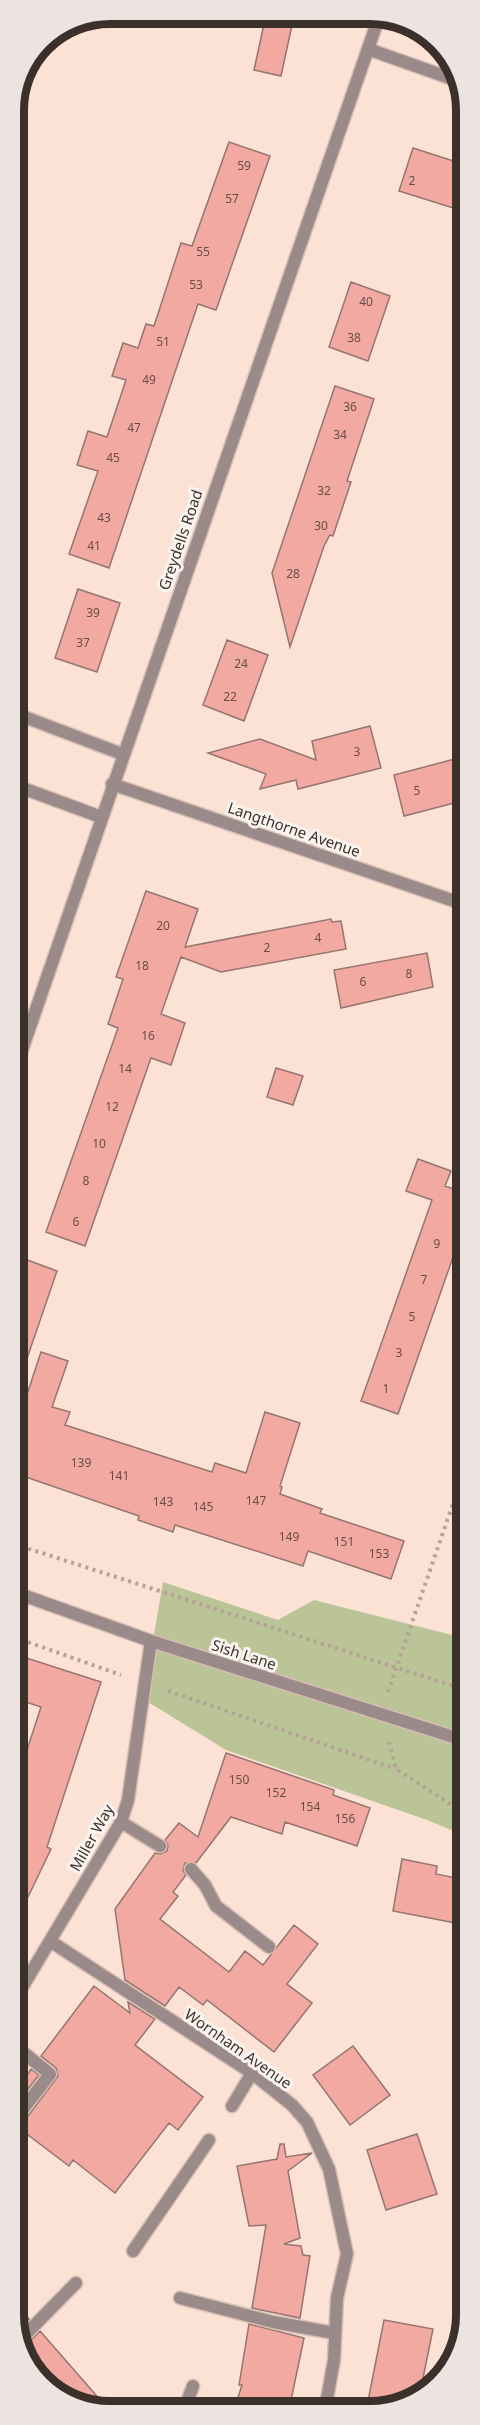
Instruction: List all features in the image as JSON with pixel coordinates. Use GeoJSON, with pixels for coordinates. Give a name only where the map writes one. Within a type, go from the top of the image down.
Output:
{"type":"FeatureCollection","features":[{"type":"Feature","properties":{"kind":"street","name":"Greydells Road"},"geometry":{"type":"LineString","coordinates":[[24,1044],[122,753],[376,25]]}},
{"type":"Feature","properties":{"kind":"street"},"geometry":{"type":"LineString","coordinates":[[368,49],[449,78]]}},
{"type":"Feature","properties":{"kind":"street"},"geometry":{"type":"LineString","coordinates":[[24,717],[122,753]]}},
{"type":"Feature","properties":{"kind":"street","name":"Langthorne Avenue"},"geometry":{"type":"LineString","coordinates":[[112,784],[456,902]]}},
{"type":"Feature","properties":{"kind":"street"},"geometry":{"type":"LineString","coordinates":[[24,789],[101,817]]}},
{"type":"Feature","properties":{"kind":"street","name":"Sish Lane"},"geometry":{"type":"LineString","coordinates":[[24,1596],[151,1641],[456,1738]]}},
{"type":"Feature","properties":{"kind":"street","name":"Miller Way"},"geometry":{"type":"LineString","coordinates":[[24,1984],[121,1822],[128,1800],[151,1641]]}},
{"type":"Feature","properties":{"kind":"street"},"geometry":{"type":"LineString","coordinates":[[121,1822],[160,1846]]}},
{"type":"Feature","properties":{"kind":"street"},"geometry":{"type":"LineString","coordinates":[[191,1869],[205,1885],[216,1906],[269,1947]]}},
{"type":"Feature","properties":{"kind":"street","name":"Wornham Avenue"},"geometry":{"type":"LineString","coordinates":[[50,1941],[252,2073],[292,2105],[307,2122],[329,2169],[347,2254],[337,2298],[334,2360],[327,2401]]}},
{"type":"Feature","properties":{"kind":"street"},"geometry":{"type":"LineString","coordinates":[[24,2053],[50,2074],[24,2108]]}},
{"type":"Feature","properties":{"kind":"street"},"geometry":{"type":"LineString","coordinates":[[232,2106],[252,2073]]}},
{"type":"Feature","properties":{"kind":"street"},"geometry":{"type":"LineString","coordinates":[[133,2251],[209,2140]]}},
{"type":"Feature","properties":{"kind":"street"},"geometry":{"type":"LineString","coordinates":[[26,2334],[76,2283]]}},
{"type":"Feature","properties":{"kind":"street"},"geometry":{"type":"LineString","coordinates":[[180,2298],[273,2322],[334,2333]]}},
{"type":"Feature","properties":{"kind":"street"},"geometry":{"type":"LineString","coordinates":[[187,2401],[193,2386]]}},
{"type":"Feature","properties":{"kind":"path"},"geometry":{"type":"LineString","coordinates":[[396,1769],[381,1715],[456,1495]]}},
{"type":"Feature","properties":{"kind":"path"},"geometry":{"type":"LineString","coordinates":[[24,1547],[456,1687]]}},
{"type":"Feature","properties":{"kind":"path"},"geometry":{"type":"LineString","coordinates":[[24,1641],[396,1769],[456,1808]]}},
{"type":"Feature","properties":{"kind":"green space"},"geometry":{"type":"Polygon","coordinates":[[[163,1582],[278,1620],[314,1600],[456,1636],[456,1832],[226,1750],[143,1699],[163,1582]]]}},
{"type":"Feature","properties":{"kind":"building"},"geometry":{"type":"Polygon","coordinates":[[[264,24],[292,24],[281,76],[254,70],[264,24]]]}},
{"type":"Feature","properties":{"kind":"building"},"geometry":{"type":"Polygon","coordinates":[[[229,142],[270,156],[216,310],[198,304],[109,568],[69,554],[98,471],[77,465],[88,431],[107,437],[126,380],[112,376],[123,343],[138,348],[146,324],[154,326],[181,243],[192,246],[229,142]]]}},
{"type":"Feature","properties":{"kind":"building"},"geometry":{"type":"Polygon","coordinates":[[[413,148],[456,162],[456,209],[399,191],[413,148]]]}},
{"type":"Feature","properties":{"kind":"building"},"geometry":{"type":"Polygon","coordinates":[[[351,282],[390,296],[368,361],[329,347],[351,282]]]}},
{"type":"Feature","properties":{"kind":"building"},"geometry":{"type":"Polygon","coordinates":[[[335,386],[374,399],[347,481],[351,482],[333,536],[330,535],[324,546],[290,647],[272,573],[335,386]]]}},
{"type":"Feature","properties":{"kind":"building"},"geometry":{"type":"Polygon","coordinates":[[[78,589],[120,603],[97,672],[55,658],[78,589]]]}},
{"type":"Feature","properties":{"kind":"building"},"geometry":{"type":"Polygon","coordinates":[[[227,640],[268,655],[244,721],[203,705],[227,640]]]}},
{"type":"Feature","properties":{"kind":"building"},"geometry":{"type":"Polygon","coordinates":[[[370,726],[381,768],[298,789],[296,780],[260,789],[266,774],[208,753],[260,739],[316,760],[312,741],[370,726]]]}},
{"type":"Feature","properties":{"kind":"building"},"geometry":{"type":"Polygon","coordinates":[[[456,759],[456,803],[404,816],[394,775],[456,759]]]}},
{"type":"Feature","properties":{"kind":"building"},"geometry":{"type":"Polygon","coordinates":[[[146,891],[198,909],[185,947],[331,919],[332,922],[341,921],[346,949],[221,972],[181,957],[161,1014],[185,1023],[171,1065],[151,1058],[85,1246],[46,1232],[118,1028],[108,1024],[123,979],[116,977],[146,891]]]}},
{"type":"Feature","properties":{"kind":"building"},"geometry":{"type":"Polygon","coordinates":[[[427,953],[433,987],[341,1008],[334,970],[427,953]]]}},
{"type":"Feature","properties":{"kind":"building"},"geometry":{"type":"Polygon","coordinates":[[[276,1068],[303,1076],[293,1105],[267,1097],[276,1068]]]}},
{"type":"Feature","properties":{"kind":"building"},"geometry":{"type":"Polygon","coordinates":[[[418,1159],[451,1171],[445,1186],[456,1190],[456,1249],[398,1414],[361,1401],[432,1200],[406,1191],[418,1159]]]}},
{"type":"Feature","properties":{"kind":"building"},"geometry":{"type":"Polygon","coordinates":[[[24,1259],[57,1271],[24,1367],[24,1259]]]}},
{"type":"Feature","properties":{"kind":"building"},"geometry":{"type":"Polygon","coordinates":[[[41,1352],[68,1361],[52,1407],[70,1412],[65,1425],[212,1472],[215,1463],[246,1473],[265,1412],[300,1423],[280,1486],[282,1487],[280,1494],[322,1509],[320,1513],[404,1541],[391,1579],[308,1551],[303,1566],[175,1525],[173,1532],[138,1520],[139,1516],[24,1476],[24,1404],[41,1352]]]}},
{"type":"Feature","properties":{"kind":"building"},"geometry":{"type":"Polygon","coordinates":[[[24,1657],[101,1682],[47,1847],[51,1849],[24,1905],[24,1759],[41,1707],[24,1701],[24,1657]]]}},
{"type":"Feature","properties":{"kind":"building"},"geometry":{"type":"Polygon","coordinates":[[[226,1753],[334,1790],[333,1795],[370,1808],[357,1846],[285,1822],[282,1834],[231,1817],[196,1863],[185,1863],[183,1870],[186,1875],[173,1892],[178,1896],[160,1919],[229,1972],[245,1951],[263,1965],[294,1925],[318,1944],[287,1984],[312,2003],[274,2052],[207,2000],[203,2005],[179,1987],[165,2006],[125,1980],[115,1909],[155,1853],[160,1854],[167,1851],[168,1846],[165,1840],[179,1823],[198,1837],[226,1753]]]}},
{"type":"Feature","properties":{"kind":"building"},"geometry":{"type":"Polygon","coordinates":[[[402,1859],[437,1866],[436,1874],[456,1878],[456,1923],[393,1911],[402,1859]]]}},
{"type":"Feature","properties":{"kind":"building"},"geometry":{"type":"Polygon","coordinates":[[[94,1986],[130,2013],[128,2002],[155,2019],[135,2045],[203,2097],[178,2130],[169,2123],[115,2193],[73,2160],[69,2166],[24,2132],[24,2121],[58,2076],[56,2068],[41,2056],[94,1986]]]}},
{"type":"Feature","properties":{"kind":"building"},"geometry":{"type":"Polygon","coordinates":[[[353,2046],[390,2095],[350,2125],[313,2075],[353,2046]]]}},
{"type":"Feature","properties":{"kind":"building"},"geometry":{"type":"Polygon","coordinates":[[[31,2069],[39,2075],[24,2094],[24,2071],[28,2074],[31,2069]]]}},
{"type":"Feature","properties":{"kind":"building"},"geometry":{"type":"Polygon","coordinates":[[[417,2134],[437,2194],[386,2210],[367,2150],[417,2134]]]}},
{"type":"Feature","properties":{"kind":"building"},"geometry":{"type":"Polygon","coordinates":[[[280,2144],[284,2144],[286,2157],[312,2153],[288,2171],[300,2238],[284,2244],[301,2246],[303,2255],[310,2256],[300,2318],[252,2308],[266,2225],[249,2226],[237,2166],[277,2159],[280,2144]]]}},
{"type":"Feature","properties":{"kind":"building"},"geometry":{"type":"Polygon","coordinates":[[[24,2313],[29,2319],[25,2323],[24,2313]]]}},
{"type":"Feature","properties":{"kind":"building"},"geometry":{"type":"Polygon","coordinates":[[[384,2320],[433,2329],[422,2383],[397,2396],[368,2401],[384,2320]]]}},
{"type":"Feature","properties":{"kind":"building"},"geometry":{"type":"Polygon","coordinates":[[[249,2324],[304,2338],[291,2401],[237,2401],[242,2385],[239,2385],[249,2324]]]}},
{"type":"Feature","properties":{"kind":"building"},"geometry":{"type":"Polygon","coordinates":[[[40,2331],[100,2400],[72,2392],[49,2376],[33,2353],[29,2342],[40,2331]]]}}]}
